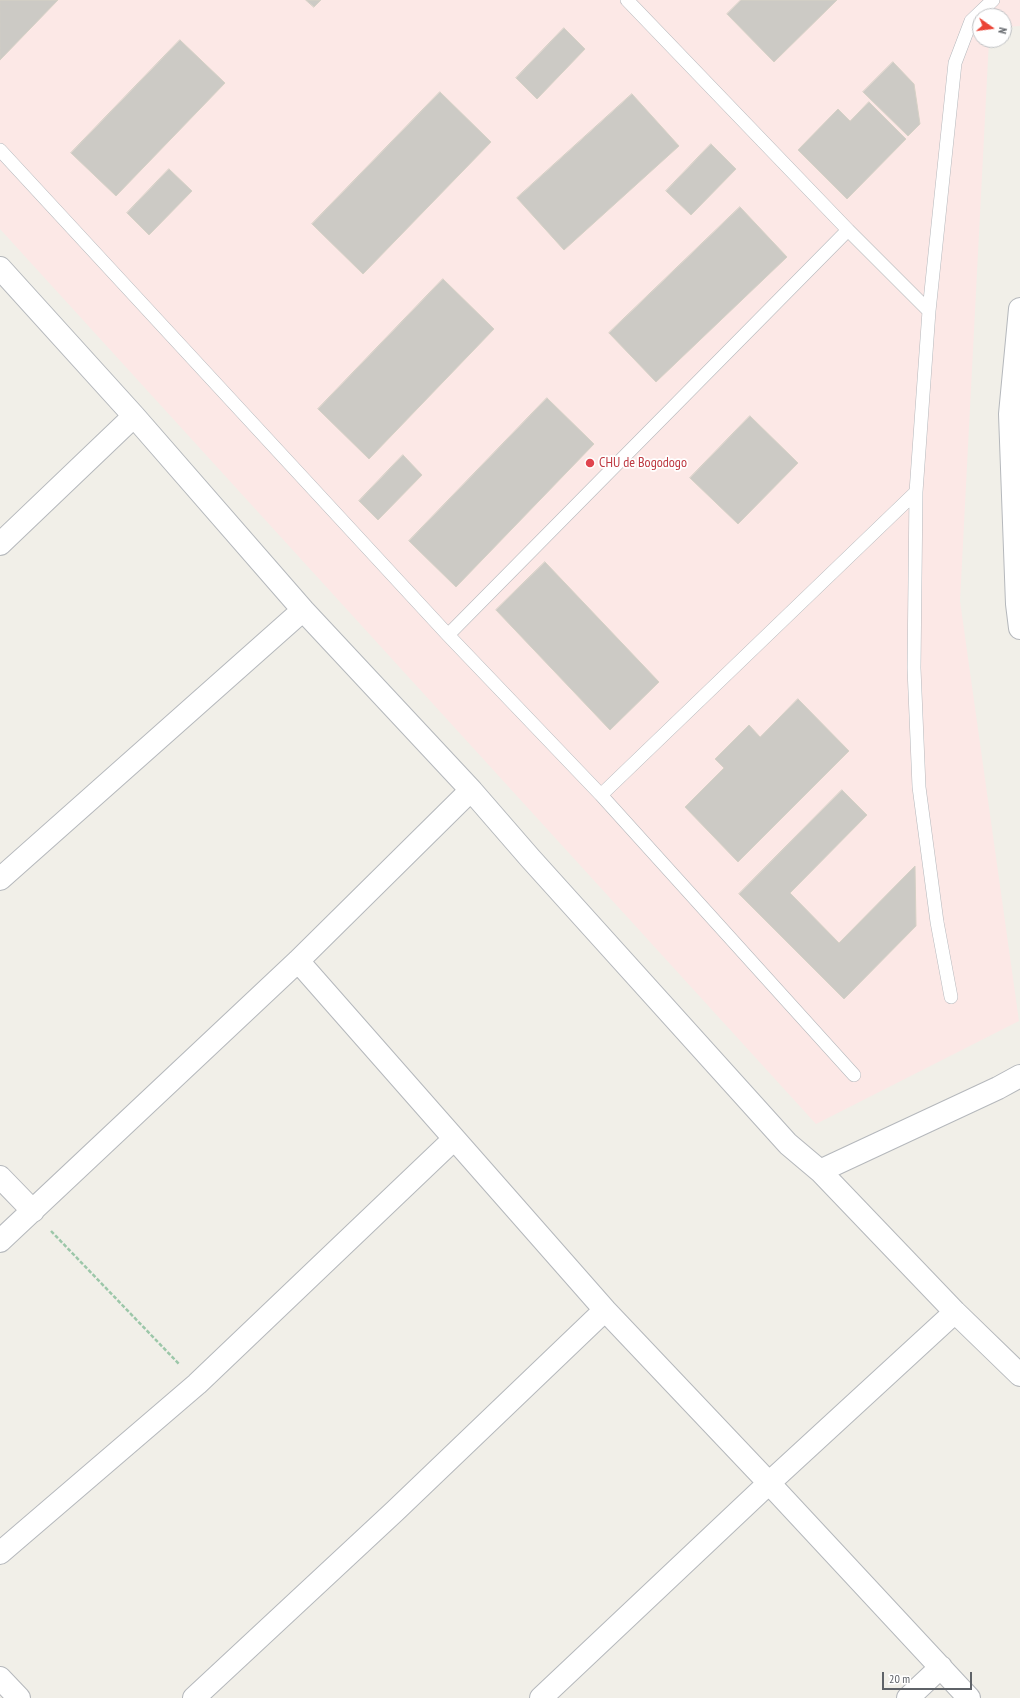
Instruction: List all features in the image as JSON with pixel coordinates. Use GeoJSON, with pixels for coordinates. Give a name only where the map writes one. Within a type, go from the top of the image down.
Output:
{"type":"FeatureCollection","features":[{"type":"Feature","properties":{"kind":"street"},"geometry":{"type":"LineString","coordinates":[[0,268],[134,416],[303,610],[471,790],[530,858],[788,1144],[820,1171],[955,1312],[1020,1376]]}},
{"type":"Feature","properties":{"kind":"street"},"geometry":{"type":"LineString","coordinates":[[1020,309],[1010,414],[1017,604],[1020,628]]}},
{"type":"Feature","properties":{"kind":"street"},"geometry":{"type":"LineString","coordinates":[[0,544],[134,416]]}},
{"type":"Feature","properties":{"kind":"street"},"geometry":{"type":"LineString","coordinates":[[0,879],[303,610]]}},
{"type":"Feature","properties":{"kind":"street"},"geometry":{"type":"LineString","coordinates":[[0,1241],[298,961],[471,790]]}},
{"type":"Feature","properties":{"kind":"street"},"geometry":{"type":"LineString","coordinates":[[298,961],[605,1310],[770,1483],[969,1698]]}},
{"type":"Feature","properties":{"kind":"street"},"geometry":{"type":"LineString","coordinates":[[820,1171],[998,1088],[1020,1076]]}},
{"type":"Feature","properties":{"kind":"street"},"geometry":{"type":"LineString","coordinates":[[0,1553],[197,1384],[454,1139]]}},
{"type":"Feature","properties":{"kind":"street"},"geometry":{"type":"LineString","coordinates":[[0,1177],[33,1211]]}},
{"type":"Feature","properties":{"kind":"street"},"geometry":{"type":"LineString","coordinates":[[194,1698],[395,1511],[605,1310]]}},
{"type":"Feature","properties":{"kind":"street"},"geometry":{"type":"LineString","coordinates":[[541,1698],[955,1312]]}},
{"type":"Feature","properties":{"kind":"street"},"geometry":{"type":"LineString","coordinates":[[908,1698],[941,1667]]}},
{"type":"Feature","properties":{"kind":"street"},"geometry":{"type":"LineString","coordinates":[[0,1678],[19,1698]]}},
{"type":"Feature","properties":{"kind":"lane"},"geometry":{"type":"LineString","coordinates":[[627,0],[848,230],[929,311]]}},
{"type":"Feature","properties":{"kind":"lane"},"geometry":{"type":"LineString","coordinates":[[951,997],[937,922],[919,787],[914,668],[916,492],[929,311],[955,63],[971,21],[993,0]]}},
{"type":"Feature","properties":{"kind":"lane"},"geometry":{"type":"LineString","coordinates":[[0,150],[448,635],[601,795],[854,1075]]}},
{"type":"Feature","properties":{"kind":"lane"},"geometry":{"type":"LineString","coordinates":[[448,635],[848,230]]}},
{"type":"Feature","properties":{"kind":"lane"},"geometry":{"type":"LineString","coordinates":[[601,795],[916,492]]}},
{"type":"Feature","properties":{"kind":"path"},"geometry":{"type":"LineString","coordinates":[[33,1211],[197,1384]]}},
{"type":"Feature","properties":{"kind":"shaded area","name":"CHU de Bogodogo"},"geometry":{"type":"Polygon","coordinates":[[[0,0],[1020,0],[1020,26],[1012,26],[1012,8],[972,8],[972,48],[989,48],[960,601],[1019,1021],[816,1124],[0,229],[0,0]]]}},
{"type":"Feature","properties":{"kind":"building"},"geometry":{"type":"Polygon","coordinates":[[[0,0],[58,0],[0,60],[0,0]]]}},
{"type":"Feature","properties":{"kind":"building"},"geometry":{"type":"Polygon","coordinates":[[[306,0],[321,0],[314,7],[306,0]]]}},
{"type":"Feature","properties":{"kind":"building"},"geometry":{"type":"Polygon","coordinates":[[[741,0],[837,0],[774,62],[727,14],[741,0]]]}},
{"type":"Feature","properties":{"kind":"building"},"geometry":{"type":"Polygon","coordinates":[[[564,28],[585,49],[537,99],[516,78],[564,28]]]}},
{"type":"Feature","properties":{"kind":"building"},"geometry":{"type":"Polygon","coordinates":[[[180,40],[225,83],[116,196],[71,153],[180,40]]]}},
{"type":"Feature","properties":{"kind":"building"},"geometry":{"type":"Polygon","coordinates":[[[893,62],[914,84],[920,124],[908,136],[863,92],[893,62]]]}},
{"type":"Feature","properties":{"kind":"building"},"geometry":{"type":"Polygon","coordinates":[[[440,92],[491,142],[363,274],[312,224],[440,92]]]}},
{"type":"Feature","properties":{"kind":"building"},"geometry":{"type":"Polygon","coordinates":[[[632,94],[679,146],[564,250],[517,198],[632,94]]]}},
{"type":"Feature","properties":{"kind":"building"},"geometry":{"type":"Polygon","coordinates":[[[869,102],[906,139],[847,199],[798,150],[838,109],[850,121],[869,102]]]}},
{"type":"Feature","properties":{"kind":"building"},"geometry":{"type":"Polygon","coordinates":[[[711,144],[736,169],[691,215],[666,191],[711,144]]]}},
{"type":"Feature","properties":{"kind":"building"},"geometry":{"type":"Polygon","coordinates":[[[169,169],[192,191],[149,235],[127,213],[169,169]]]}},
{"type":"Feature","properties":{"kind":"building"},"geometry":{"type":"Polygon","coordinates":[[[740,207],[787,257],[656,382],[609,333],[740,207]]]}},
{"type":"Feature","properties":{"kind":"building"},"geometry":{"type":"Polygon","coordinates":[[[443,279],[494,329],[369,459],[318,409],[443,279]]]}},
{"type":"Feature","properties":{"kind":"building"},"geometry":{"type":"Polygon","coordinates":[[[547,398],[594,444],[456,587],[409,541],[547,398]]]}},
{"type":"Feature","properties":{"kind":"building"},"geometry":{"type":"Polygon","coordinates":[[[750,416],[798,463],[738,524],[690,478],[750,416]]]}},
{"type":"Feature","properties":{"kind":"building"},"geometry":{"type":"Polygon","coordinates":[[[403,455],[422,475],[378,520],[359,501],[403,455]]]}},
{"type":"Feature","properties":{"kind":"building"},"geometry":{"type":"Polygon","coordinates":[[[545,562],[659,682],[610,730],[496,610],[545,562]]]}},
{"type":"Feature","properties":{"kind":"building"},"geometry":{"type":"Polygon","coordinates":[[[798,699],[849,751],[738,862],[685,807],[724,768],[715,759],[749,725],[760,737],[798,699]]]}},
{"type":"Feature","properties":{"kind":"building"},"geometry":{"type":"Polygon","coordinates":[[[842,790],[867,815],[790,893],[839,943],[915,866],[916,926],[844,999],[739,894],[842,790]]]}},
{"type":"Feature","properties":{"kind":"place","name":"CHU de Bogodogo"},"geometry":{"type":"Point","coordinates":[590,463]}}]}
